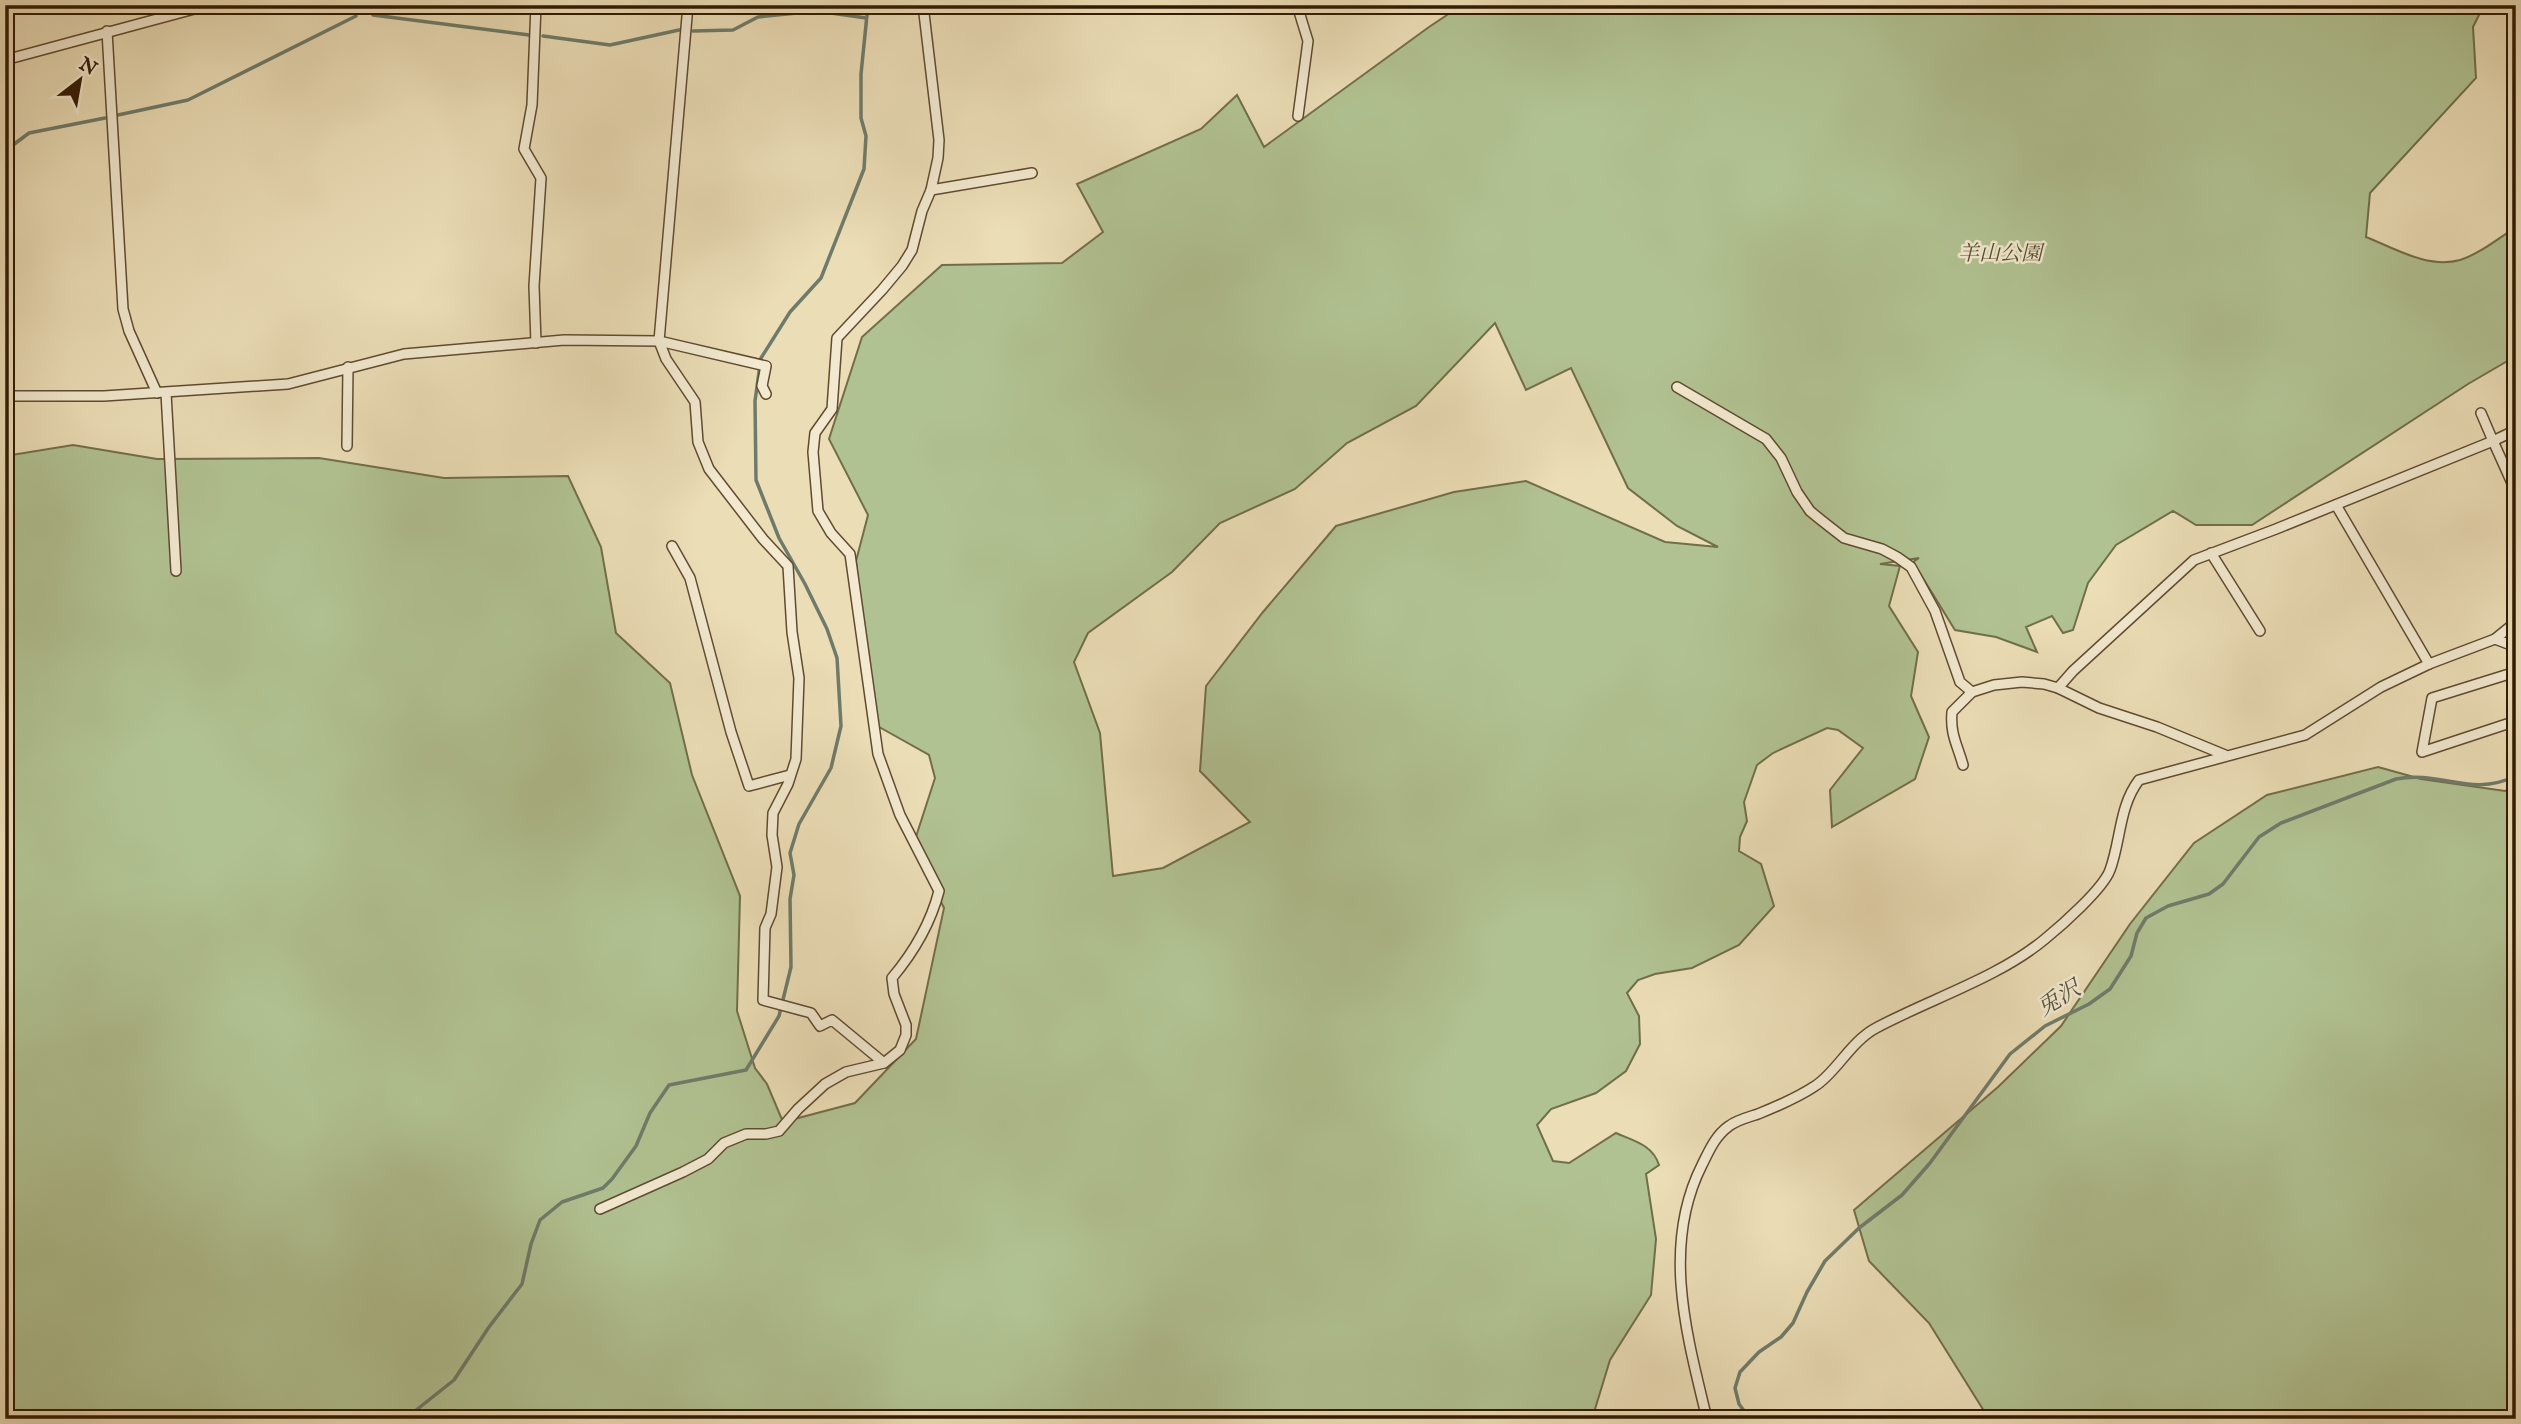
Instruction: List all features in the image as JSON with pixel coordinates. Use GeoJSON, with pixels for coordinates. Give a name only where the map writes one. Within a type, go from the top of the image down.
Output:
{"type":"FeatureCollection","features":[{"type":"Feature","properties":{"kind":"street"},"geometry":{"type":"LineString","coordinates":[[5,60],[188,8],[209,5]]}},
{"type":"Feature","properties":{"kind":"street"},"geometry":{"type":"LineString","coordinates":[[536,5],[532,105],[524,149],[541,178],[534,286],[536,343]]}},
{"type":"Feature","properties":{"kind":"street"},"geometry":{"type":"LineString","coordinates":[[688,5],[659,341],[666,359],[695,402],[698,442],[709,469],[788,566],[792,632],[799,678],[796,759],[788,784],[773,813],[772,835],[777,867],[771,914],[765,928],[763,1000],[811,1013],[820,1026],[832,1020],[884,1063]]}},
{"type":"Feature","properties":{"kind":"street"},"geometry":{"type":"LineString","coordinates":[[600,1209],[708,1159],[724,1143],[746,1134],[766,1135],[779,1131],[797,1109],[825,1084],[846,1072],[884,1063],[900,1050],[906,1035],[906,1025],[894,994],[892,978],[906,961],[934,908],[939,891],[900,815],[878,754],[850,554],[831,533],[818,511],[813,452],[815,433],[832,409],[837,338],[902,266],[912,250],[922,211],[931,190],[939,140],[923,5]]}},
{"type":"Feature","properties":{"kind":"street"},"geometry":{"type":"LineString","coordinates":[[1297,5],[1308,41],[1298,116]]}},
{"type":"Feature","properties":{"kind":"street"},"geometry":{"type":"LineString","coordinates":[[107,31],[123,309],[129,331],[161,393],[176,571]]}},
{"type":"Feature","properties":{"kind":"street"},"geometry":{"type":"LineString","coordinates":[[931,190],[1032,173]]}},
{"type":"Feature","properties":{"kind":"street"},"geometry":{"type":"LineString","coordinates":[[5,396],[104,396],[288,384],[404,354],[564,340],[659,341],[766,366],[762,386],[766,394]]}},
{"type":"Feature","properties":{"kind":"street"},"geometry":{"type":"LineString","coordinates":[[347,446],[348,367]]}},
{"type":"Feature","properties":{"kind":"street"},"geometry":{"type":"LineString","coordinates":[[1677,387],[1766,439],[1781,458],[1797,492],[1810,511],[1844,538],[1882,549],[1911,568],[1935,611],[1960,682],[1972,692]]}},
{"type":"Feature","properties":{"kind":"street"},"geometry":{"type":"LineString","coordinates":[[2481,413],[2516,492]]}},
{"type":"Feature","properties":{"kind":"street"},"geometry":{"type":"LineString","coordinates":[[2058,688],[2194,560],[2336,505],[2516,430]]}},
{"type":"Feature","properties":{"kind":"street"},"geometry":{"type":"LineString","coordinates":[[2336,505],[2429,664]]}},
{"type":"Feature","properties":{"kind":"street"},"geometry":{"type":"LineString","coordinates":[[672,546],[690,578],[727,721],[749,786],[790,775]]}},
{"type":"Feature","properties":{"kind":"street"},"geometry":{"type":"LineString","coordinates":[[2211,553],[2260,631]]}},
{"type":"Feature","properties":{"kind":"street"},"geometry":{"type":"LineString","coordinates":[[1707,1419],[1685,1326],[1679,1267],[1690,1188],[1716,1139],[1730,1125],[1790,1101],[1818,1085],[1849,1050],[1874,1029],[2015,961],[2045,939],[2096,890],[2109,872],[2122,818],[2132,789],[2139,780],[2305,735],[2381,687],[2429,664],[2495,639],[2516,622]]}},
{"type":"Feature","properties":{"kind":"street"},"geometry":{"type":"LineString","coordinates":[[2495,639],[2516,647]]}},
{"type":"Feature","properties":{"kind":"street"},"geometry":{"type":"LineString","coordinates":[[2516,676],[2508,674],[2432,698],[2422,752],[2516,722]]}},
{"type":"Feature","properties":{"kind":"street"},"geometry":{"type":"LineString","coordinates":[[1963,765],[1951,734],[1951,712],[1972,692],[1994,685],[2022,682],[2058,688],[2099,708],[2158,727],[2227,755]]}},
{"type":"Feature","properties":{"kind":"green space","name":"羊山公園"},"geometry":{"type":"Polygon","coordinates":[[[1462,5],[2484,5],[2473,27],[2476,78],[2370,193],[2366,237],[2424,260],[2448,262],[2474,254],[2516,227],[2516,356],[2468,384],[2252,525],[2196,525],[2173,511],[2116,545],[2088,583],[2073,630],[2063,633],[2052,616],[2026,627],[2037,652],[1996,637],[1955,630],[1913,562],[1919,558],[1880,564],[1900,566],[1889,606],[1918,652],[1911,696],[1929,737],[1915,779],[1832,827],[1830,790],[1863,748],[1838,730],[1827,728],[1773,753],[1757,765],[1744,802],[1747,821],[1740,837],[1739,851],[1761,864],[1774,906],[1739,945],[1692,968],[1655,974],[1638,980],[1627,993],[1639,1016],[1640,1044],[1626,1071],[1596,1093],[1551,1109],[1537,1125],[1553,1161],[1569,1163],[1616,1133],[1648,1148],[1659,1165],[1646,1174],[1656,1239],[1651,1295],[1610,1360],[1592,1419],[5,1419],[5,456],[73,445],[157,459],[319,458],[444,478],[568,476],[601,547],[616,633],[670,683],[692,775],[740,896],[737,1011],[755,1068],[767,1084],[783,1122],[855,1103],[916,1039],[944,908],[913,846],[935,778],[929,755],[872,723],[856,561],[868,515],[829,439],[862,337],[942,265],[1062,263],[1103,232],[1077,184],[1201,129],[1237,95],[1264,147],[1462,5]],[[1495,323],[1416,406],[1347,443],[1295,489],[1220,523],[1172,572],[1088,633],[1074,662],[1100,733],[1113,876],[1163,868],[1250,822],[1200,771],[1206,686],[1263,612],[1336,526],[1454,492],[1526,481],[1665,542],[1718,547],[1677,526],[1628,488],[1571,368],[1526,390],[1495,323]]]}},
{"type":"Feature","properties":{"kind":"green space"},"geometry":{"type":"Polygon","coordinates":[[[2378,767],[2421,779],[2505,791],[2516,783],[2516,1419],[1989,1419],[1929,1323],[1869,1261],[1854,1210],[1998,1087],[2061,1026],[2130,924],[2194,843],[2267,795],[2378,767]]]}},
{"type":"Feature","properties":{"kind":"waterway"},"geometry":{"type":"LineString","coordinates":[[370,1419],[410,1415],[454,1380],[522,1284],[531,1244],[540,1220],[562,1202],[603,1188],[612,1179],[636,1146],[650,1113],[669,1085],[746,1070],[779,1016],[791,967],[790,899],[794,875],[790,853],[799,824],[831,768],[841,726],[837,658],[827,629],[779,538],[756,480],[755,401],[761,358],[790,312],[821,278],[864,169],[866,136],[861,118],[861,74],[868,5]]}},
{"type":"Feature","properties":{"kind":"waterway"},"geometry":{"type":"LineString","coordinates":[[693,31],[733,30],[758,17],[817,11],[866,18]]}},
{"type":"Feature","properties":{"kind":"waterway"},"geometry":{"type":"LineString","coordinates":[[373,15],[529,35]]}},
{"type":"Feature","properties":{"kind":"waterway"},"geometry":{"type":"LineString","coordinates":[[118,115],[188,100],[356,16]]}},
{"type":"Feature","properties":{"kind":"waterway"},"geometry":{"type":"LineString","coordinates":[[543,36],[610,45],[679,30]]}},
{"type":"Feature","properties":{"kind":"waterway"},"geometry":{"type":"LineString","coordinates":[[5,151],[29,133],[105,118]]}},
{"type":"Feature","properties":{"kind":"waterway","name":"兎沢"},"geometry":{"type":"LineString","coordinates":[[1750,1419],[1739,1404],[1735,1388],[1740,1372],[1759,1352],[1781,1337],[1793,1323],[1825,1261],[1859,1228],[1902,1195],[1930,1163],[2010,1054],[2045,1026],[2089,1004],[2110,989],[2131,956],[2137,933],[2146,918],[2168,906],[2209,894],[2223,884],[2259,837],[2281,823],[2396,779],[2412,777],[2484,784],[2516,776]]}}]}
